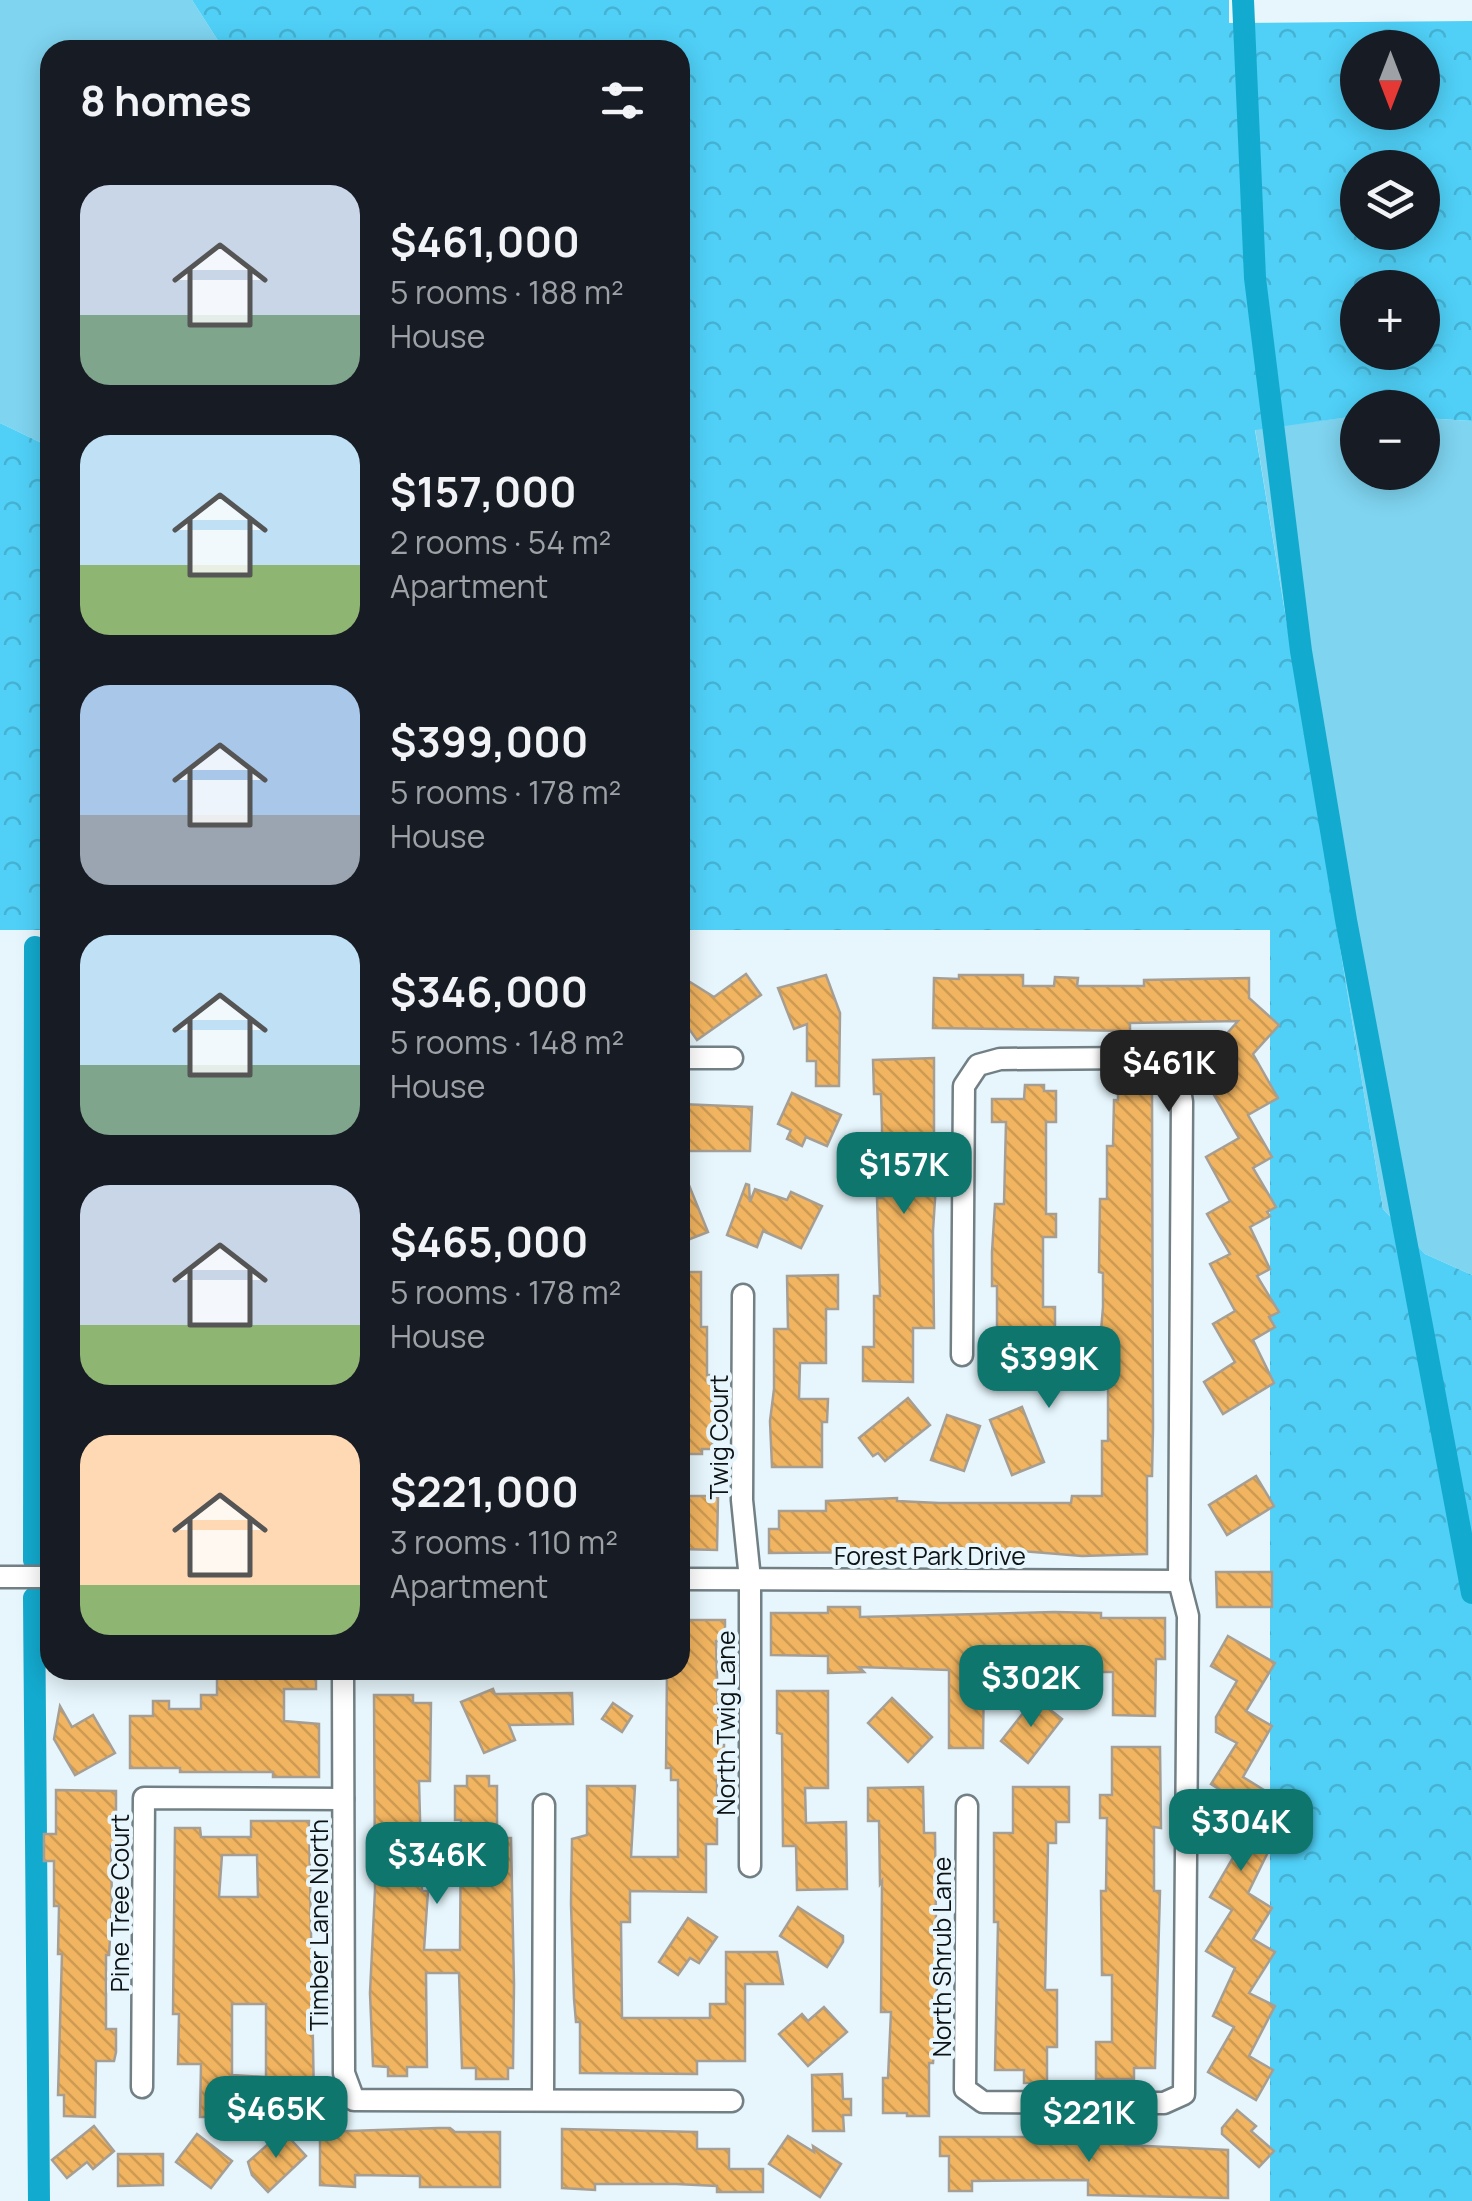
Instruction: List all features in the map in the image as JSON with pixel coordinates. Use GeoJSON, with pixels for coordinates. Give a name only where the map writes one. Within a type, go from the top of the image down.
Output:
{"type":"FeatureCollection","features":[{"type":"Feature","properties":{"kind":"street"},"geometry":{"type":"LineString","coordinates":[[690,1058],[732,1058]]}},
{"type":"Feature","properties":{"kind":"street"},"geometry":{"type":"LineString","coordinates":[[962,1355],[964,1086],[978,1065],[1000,1059],[1135,1058],[1160,1062],[1178,1078],[1182,1102],[1179,1581]]}},
{"type":"Feature","properties":{"kind":"street","name":"Twig Court"},"geometry":{"type":"LineString","coordinates":[[743,1295],[742,1500],[750,1579]]}},
{"type":"Feature","properties":{"kind":"street"},"geometry":{"type":"LineString","coordinates":[[0,1577],[40,1577]]}},
{"type":"Feature","properties":{"kind":"street","name":"Forest Park Drive"},"geometry":{"type":"LineString","coordinates":[[690,1579],[1179,1581]]}},
{"type":"Feature","properties":{"kind":"street","name":"North Twig Lane"},"geometry":{"type":"LineString","coordinates":[[750,1579],[750,1866]]}},
{"type":"Feature","properties":{"kind":"street","name":"North Shrub Lane"},"geometry":{"type":"LineString","coordinates":[[967,1806],[966,2089],[983,2102],[1164,2104],[1184,2094],[1188,1616],[1179,1581]]}},
{"type":"Feature","properties":{"kind":"street","name":"Timber Lane North"},"geometry":{"type":"LineString","coordinates":[[344,1680],[344,2073],[354,2100],[732,2102]]}},
{"type":"Feature","properties":{"kind":"street","name":"Pine Tree Court"},"geometry":{"type":"LineString","coordinates":[[142,2087],[144,1798],[343,1799]]}},
{"type":"Feature","properties":{"kind":"street"},"geometry":{"type":"LineString","coordinates":[[543,2098],[544,1804]]}},
{"type":"Feature","properties":{"kind":"shaded area"},"geometry":{"type":"Polygon","coordinates":[[[0,0],[192,0],[218,40],[40,40],[40,442],[0,423],[0,0]]]}},
{"type":"Feature","properties":{"kind":"shaded area"},"geometry":{"type":"Polygon","coordinates":[[[1340,418],[1340,490],[1440,490],[1440,419],[1472,421],[1472,1275],[1425,1254],[1383,1209],[1255,429],[1340,418]]]}},
{"type":"Feature","properties":{"kind":"green space"},"geometry":{"type":"Polygon","coordinates":[[[192,0],[1229,0],[1229,23],[1472,21],[1472,421],[1440,419],[1440,390],[1340,390],[1340,418],[1255,430],[1383,1209],[1425,1254],[1472,1275],[1472,2201],[1270,2201],[1270,930],[690,930],[690,40],[218,40],[192,0]]]}},
{"type":"Feature","properties":{"kind":"green space"},"geometry":{"type":"Polygon","coordinates":[[[0,423],[40,442],[40,930],[0,930],[0,423]]]}},
{"type":"Feature","properties":{"kind":"building"},"geometry":{"type":"Polygon","coordinates":[[[746,974],[761,995],[697,1040],[690,1030],[690,982],[714,997],[746,974]]]}},
{"type":"Feature","properties":{"kind":"building"},"geometry":{"type":"Polygon","coordinates":[[[826,975],[840,1013],[839,1086],[816,1086],[816,1061],[807,1061],[807,1024],[794,1029],[778,988],[826,975]]]}},
{"type":"Feature","properties":{"kind":"building"},"geometry":{"type":"Polygon","coordinates":[[[959,975],[1023,975],[1023,986],[1054,986],[1055,977],[1078,978],[1077,986],[1144,986],[1144,980],[1249,978],[1249,998],[1279,1025],[1253,1054],[1278,1098],[1248,1115],[1272,1157],[1253,1168],[1276,1207],[1267,1212],[1270,1216],[1250,1227],[1270,1269],[1257,1276],[1279,1312],[1269,1317],[1275,1327],[1253,1340],[1274,1383],[1223,1414],[1204,1382],[1235,1362],[1213,1324],[1235,1311],[1210,1264],[1230,1254],[1207,1214],[1230,1201],[1206,1157],[1239,1138],[1214,1095],[1228,1087],[1206,1057],[1238,1021],[1130,1023],[1130,1031],[933,1028],[934,978],[959,979],[959,975]]]}},
{"type":"Feature","properties":{"kind":"building"},"geometry":{"type":"Polygon","coordinates":[[[934,1058],[934,1153],[938,1153],[933,1231],[934,1328],[913,1328],[913,1382],[863,1381],[863,1347],[874,1347],[874,1296],[880,1296],[877,1198],[882,1198],[881,1094],[874,1094],[873,1060],[934,1058]]]}},
{"type":"Feature","properties":{"kind":"building"},"geometry":{"type":"Polygon","coordinates":[[[1025,1085],[1044,1085],[1044,1091],[1056,1091],[1056,1122],[1046,1122],[1046,1214],[1056,1214],[1056,1237],[1043,1237],[1043,1307],[1055,1307],[1055,1345],[1059,1345],[1059,1356],[1065,1356],[1065,1379],[1007,1380],[1007,1330],[997,1330],[992,1252],[995,1204],[1004,1204],[1006,1122],[992,1122],[992,1099],[1024,1099],[1025,1085]]]}},
{"type":"Feature","properties":{"kind":"building"},"geometry":{"type":"Polygon","coordinates":[[[1118,1088],[1152,1089],[1153,1428],[1152,1476],[1147,1476],[1147,1554],[769,1553],[769,1529],[779,1529],[779,1511],[826,1511],[826,1501],[897,1498],[939,1503],[1071,1503],[1072,1496],[1102,1496],[1102,1441],[1108,1441],[1108,1379],[1097,1379],[1103,1307],[1103,1273],[1099,1272],[1100,1199],[1107,1199],[1107,1146],[1113,1146],[1118,1088]]]}},
{"type":"Feature","properties":{"kind":"building"},"geometry":{"type":"Polygon","coordinates":[[[792,1093],[841,1115],[827,1146],[806,1137],[802,1146],[787,1139],[791,1130],[778,1124],[792,1093]]]}},
{"type":"Feature","properties":{"kind":"building"},"geometry":{"type":"Polygon","coordinates":[[[690,1104],[752,1107],[750,1151],[690,1151],[690,1104]]]}},
{"type":"Feature","properties":{"kind":"building"},"geometry":{"type":"Polygon","coordinates":[[[746,1184],[750,1202],[755,1189],[787,1200],[791,1192],[822,1206],[801,1248],[763,1231],[757,1247],[727,1235],[746,1184]]]}},
{"type":"Feature","properties":{"kind":"building"},"geometry":{"type":"Polygon","coordinates":[[[690,1188],[708,1232],[690,1239],[690,1188]]]}},
{"type":"Feature","properties":{"kind":"building"},"geometry":{"type":"Polygon","coordinates":[[[690,1272],[701,1272],[701,1327],[707,1327],[707,1375],[714,1375],[712,1449],[702,1449],[702,1454],[690,1454],[690,1272]]]}},
{"type":"Feature","properties":{"kind":"building"},"geometry":{"type":"Polygon","coordinates":[[[838,1275],[838,1309],[826,1309],[826,1363],[800,1363],[799,1399],[828,1399],[827,1422],[822,1422],[822,1467],[772,1467],[774,1329],[788,1329],[787,1276],[838,1275]]]}},
{"type":"Feature","properties":{"kind":"building"},"geometry":{"type":"Polygon","coordinates":[[[908,1398],[930,1425],[885,1461],[878,1453],[873,1456],[859,1438],[908,1398]]]}},
{"type":"Feature","properties":{"kind":"building"},"geometry":{"type":"Polygon","coordinates":[[[1022,1407],[1044,1462],[1012,1475],[990,1420],[1022,1407]]]}},
{"type":"Feature","properties":{"kind":"building"},"geometry":{"type":"Polygon","coordinates":[[[947,1415],[980,1426],[964,1471],[931,1460],[947,1415]]]}},
{"type":"Feature","properties":{"kind":"building"},"geometry":{"type":"Polygon","coordinates":[[[1256,1476],[1274,1506],[1227,1535],[1209,1505],[1256,1476]]]}},
{"type":"Feature","properties":{"kind":"building"},"geometry":{"type":"Polygon","coordinates":[[[690,1496],[718,1496],[717,1550],[690,1549],[690,1496]]]}},
{"type":"Feature","properties":{"kind":"building"},"geometry":{"type":"Polygon","coordinates":[[[1216,1572],[1272,1572],[1272,1607],[1217,1607],[1216,1572]]]}},
{"type":"Feature","properties":{"kind":"building"},"geometry":{"type":"Polygon","coordinates":[[[828,1607],[860,1607],[860,1617],[1054,1612],[1101,1613],[1101,1618],[1165,1618],[1165,1659],[1156,1659],[1155,1716],[1113,1715],[1113,1672],[1069,1672],[1069,1661],[984,1660],[983,1748],[949,1748],[949,1670],[859,1667],[864,1672],[828,1673],[828,1656],[771,1655],[771,1613],[828,1613],[828,1607]]]}},
{"type":"Feature","properties":{"kind":"building"},"geometry":{"type":"Polygon","coordinates":[[[690,1620],[725,1620],[725,1641],[716,1641],[724,1780],[717,1780],[717,1844],[706,1844],[706,1892],[630,1891],[630,1922],[621,1922],[622,2018],[710,2018],[710,2004],[726,2004],[726,1952],[777,1952],[783,1984],[745,1984],[745,2061],[697,2061],[697,2074],[580,2073],[580,2022],[576,2022],[574,1999],[572,1839],[587,1835],[587,1786],[635,1786],[631,1857],[678,1857],[678,1780],[671,1780],[671,1768],[666,1768],[667,1680],[690,1680],[690,1620]]]}},
{"type":"Feature","properties":{"kind":"building"},"geometry":{"type":"Polygon","coordinates":[[[1228,1636],[1275,1663],[1246,1711],[1272,1726],[1243,1777],[1272,1795],[1246,1836],[1269,1850],[1248,1893],[1272,1908],[1253,1939],[1275,1952],[1249,1993],[1275,2006],[1249,2056],[1273,2070],[1256,2100],[1208,2072],[1234,2027],[1213,2016],[1235,1968],[1206,1951],[1232,1910],[1210,1897],[1234,1856],[1211,1843],[1236,1800],[1211,1784],[1237,1743],[1216,1732],[1216,1717],[1237,1681],[1211,1666],[1228,1636]]]}},
{"type":"Feature","properties":{"kind":"building"},"geometry":{"type":"Polygon","coordinates":[[[217,1680],[316,1680],[316,1689],[284,1689],[284,1721],[319,1724],[319,1777],[130,1768],[130,1716],[153,1716],[153,1701],[169,1701],[169,1709],[201,1709],[201,1695],[217,1695],[217,1680]]]}},
{"type":"Feature","properties":{"kind":"building"},"geometry":{"type":"Polygon","coordinates":[[[493,1689],[495,1694],[572,1693],[573,1724],[509,1725],[515,1740],[484,1753],[461,1702],[493,1689]]]}},
{"type":"Feature","properties":{"kind":"building"},"geometry":{"type":"Polygon","coordinates":[[[777,1691],[828,1691],[828,1788],[805,1788],[806,1823],[846,1822],[847,1889],[797,1890],[796,1846],[783,1846],[782,1734],[777,1733],[777,1691]]]}},
{"type":"Feature","properties":{"kind":"building"},"geometry":{"type":"Polygon","coordinates":[[[374,1695],[413,1695],[413,1703],[431,1703],[430,1781],[419,1781],[422,1891],[428,1891],[424,1950],[460,1950],[461,1820],[455,1820],[455,1786],[467,1786],[467,1776],[489,1776],[489,1786],[497,1786],[497,1838],[511,1838],[513,2068],[508,2068],[508,2079],[476,2079],[476,2068],[462,2068],[459,1973],[426,1973],[427,2067],[407,2067],[407,2076],[388,2076],[388,2067],[373,2066],[370,1993],[375,1890],[374,1695]]]}},
{"type":"Feature","properties":{"kind":"building"},"geometry":{"type":"Polygon","coordinates":[[[892,1698],[932,1737],[908,1762],[868,1723],[892,1698]]]}},
{"type":"Feature","properties":{"kind":"building"},"geometry":{"type":"Polygon","coordinates":[[[1035,1698],[1062,1719],[1028,1763],[1001,1741],[1035,1698]]]}},
{"type":"Feature","properties":{"kind":"building"},"geometry":{"type":"Polygon","coordinates":[[[613,1703],[632,1716],[622,1732],[602,1719],[613,1703]]]}},
{"type":"Feature","properties":{"kind":"building"},"geometry":{"type":"Polygon","coordinates":[[[60,1706],[72,1727],[93,1715],[115,1753],[75,1775],[54,1739],[60,1706]]]}},
{"type":"Feature","properties":{"kind":"building"},"geometry":{"type":"Polygon","coordinates":[[[1112,1747],[1160,1747],[1161,1828],[1154,1827],[1154,1891],[1160,1891],[1155,2068],[1134,2068],[1134,2079],[1096,2079],[1096,2042],[1112,2042],[1112,1975],[1102,1975],[1101,1891],[1106,1891],[1107,1818],[1100,1818],[1100,1795],[1112,1795],[1112,1747]]]}},
{"type":"Feature","properties":{"kind":"building"},"geometry":{"type":"Polygon","coordinates":[[[923,1787],[924,1833],[935,1833],[937,2013],[933,2063],[929,2063],[929,2116],[907,2116],[883,2113],[891,2012],[881,2012],[879,1821],[868,1821],[868,1788],[923,1787]]]}},
{"type":"Feature","properties":{"kind":"building"},"geometry":{"type":"Polygon","coordinates":[[[1013,1787],[1069,1787],[1069,1822],[1056,1822],[1056,1843],[1048,1843],[1045,1990],[1057,1990],[1057,2047],[1047,2047],[1047,2083],[1024,2083],[1024,2070],[995,2070],[998,1922],[994,1922],[994,1833],[1013,1833],[1013,1787]]]}},
{"type":"Feature","properties":{"kind":"building"},"geometry":{"type":"Polygon","coordinates":[[[56,1790],[116,1791],[116,1846],[111,1846],[112,1906],[106,1955],[106,2029],[116,2029],[116,2052],[114,2061],[96,2061],[95,2117],[64,2116],[64,2095],[58,2095],[62,1954],[58,1954],[59,1906],[54,1906],[54,1861],[44,1861],[44,1834],[56,1834],[56,1790]]]}},
{"type":"Feature","properties":{"kind":"building"},"geometry":{"type":"Polygon","coordinates":[[[251,1821],[309,1821],[314,2102],[238,2099],[236,2117],[200,2117],[201,2064],[178,2064],[179,2014],[173,2014],[175,1828],[200,1828],[201,1837],[251,1837],[251,1821]],[[222,1855],[219,1897],[258,1897],[257,1855],[222,1855]],[[232,2004],[232,2075],[266,2077],[266,2004],[232,2004]]]}},
{"type":"Feature","properties":{"kind":"building"},"geometry":{"type":"Polygon","coordinates":[[[798,1907],[843,1936],[827,1967],[780,1936],[798,1907]]]}},
{"type":"Feature","properties":{"kind":"building"},"geometry":{"type":"Polygon","coordinates":[[[688,1918],[717,1937],[699,1963],[690,1958],[678,1975],[659,1962],[688,1918]]]}},
{"type":"Feature","properties":{"kind":"building"},"geometry":{"type":"Polygon","coordinates":[[[824,2007],[847,2032],[808,2066],[779,2034],[802,2014],[808,2021],[824,2007]]]}},
{"type":"Feature","properties":{"kind":"building"},"geometry":{"type":"Polygon","coordinates":[[[842,2074],[843,2099],[851,2099],[851,2115],[843,2115],[844,2131],[813,2131],[812,2075],[842,2074]]]}},
{"type":"Feature","properties":{"kind":"building"},"geometry":{"type":"Polygon","coordinates":[[[1237,2110],[1256,2126],[1251,2131],[1274,2151],[1259,2167],[1222,2134],[1222,2128],[1237,2110]]]}},
{"type":"Feature","properties":{"kind":"building"},"geometry":{"type":"Polygon","coordinates":[[[94,2126],[114,2151],[93,2169],[87,2162],[67,2178],[52,2160],[94,2126]]]}},
{"type":"Feature","properties":{"kind":"building"},"geometry":{"type":"Polygon","coordinates":[[[450,2128],[455,2132],[500,2132],[500,2187],[420,2187],[420,2176],[355,2175],[355,2187],[320,2185],[320,2132],[450,2128]]]}},
{"type":"Feature","properties":{"kind":"building"},"geometry":{"type":"Polygon","coordinates":[[[562,2129],[697,2132],[697,2149],[729,2149],[729,2169],[763,2169],[763,2192],[717,2192],[717,2186],[676,2184],[595,2184],[595,2190],[562,2188],[562,2129]]]}},
{"type":"Feature","properties":{"kind":"building"},"geometry":{"type":"Polygon","coordinates":[[[283,2131],[306,2156],[268,2192],[252,2175],[248,2162],[283,2131]]]}},
{"type":"Feature","properties":{"kind":"building"},"geometry":{"type":"Polygon","coordinates":[[[1088,2132],[1126,2132],[1126,2145],[1228,2150],[1228,2198],[1088,2195],[1088,2180],[972,2181],[972,2191],[949,2191],[949,2156],[940,2156],[940,2137],[1088,2137],[1088,2132]]]}},
{"type":"Feature","properties":{"kind":"building"},"geometry":{"type":"Polygon","coordinates":[[[197,2134],[232,2161],[211,2188],[176,2162],[197,2134]]]}},
{"type":"Feature","properties":{"kind":"building"},"geometry":{"type":"Polygon","coordinates":[[[788,2136],[841,2164],[820,2197],[769,2164],[788,2136]]]}},
{"type":"Feature","properties":{"kind":"building"},"geometry":{"type":"Polygon","coordinates":[[[118,2154],[163,2154],[163,2185],[118,2186],[118,2154]]]}},
{"type":"Feature","properties":{"kind":"waterway"},"geometry":{"type":"LineString","coordinates":[[1243,0],[1255,278],[1301,651],[1346,920],[1472,1593]]}},
{"type":"Feature","properties":{"kind":"waterway"},"geometry":{"type":"LineString","coordinates":[[34,1560],[35,947]]}},
{"type":"Feature","properties":{"kind":"waterway"},"geometry":{"type":"LineString","coordinates":[[34,1598],[39,2201]]}}]}
